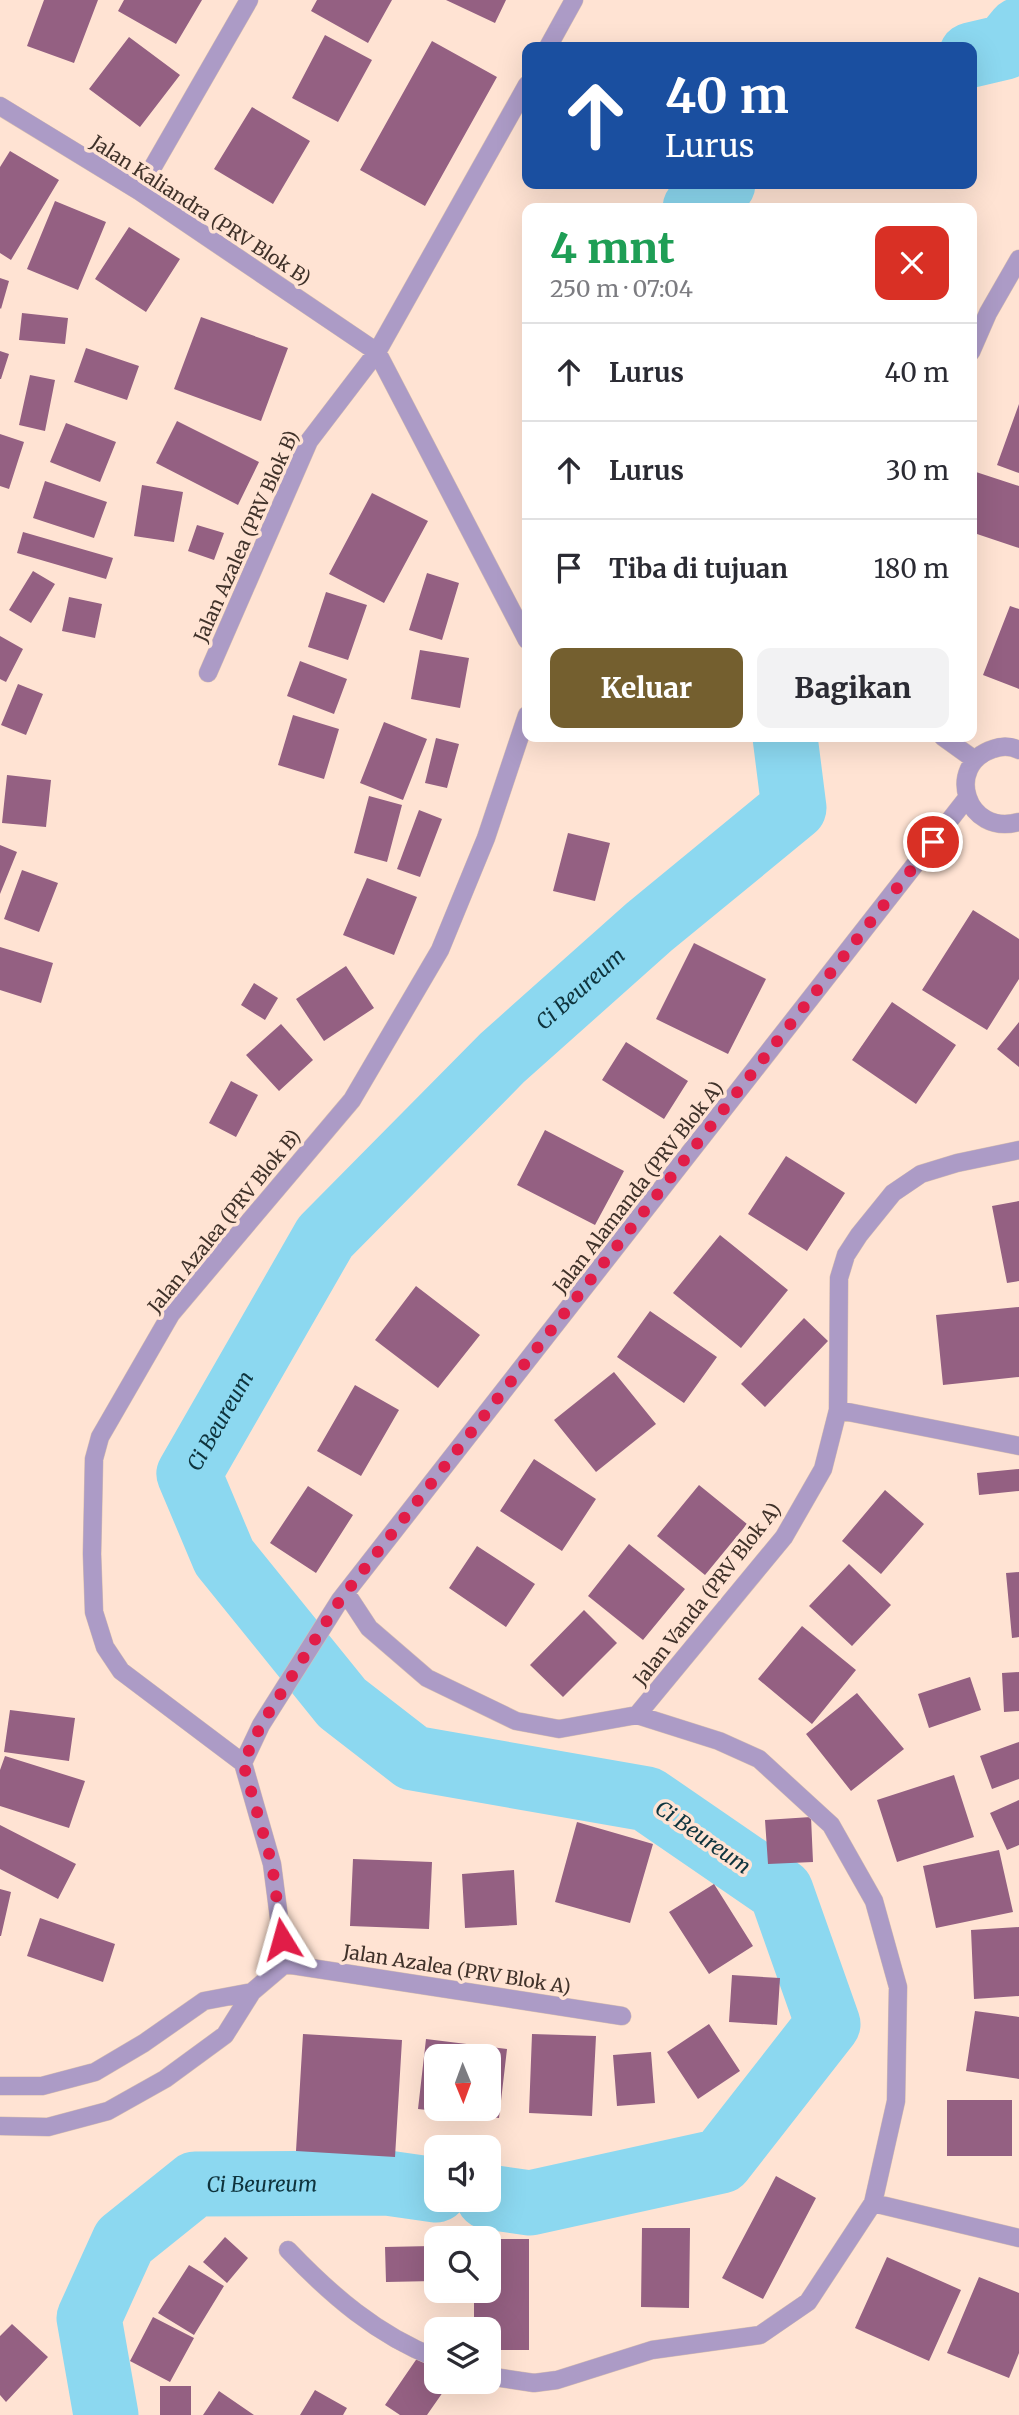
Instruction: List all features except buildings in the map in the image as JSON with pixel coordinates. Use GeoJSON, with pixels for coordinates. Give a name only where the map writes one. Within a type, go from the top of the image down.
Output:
{"type":"FeatureCollection","features":[{"type":"Feature","properties":{"kind":"street"},"geometry":{"type":"LineString","coordinates":[[139,191],[249,0]]}},
{"type":"Feature","properties":{"kind":"street"},"geometry":{"type":"LineString","coordinates":[[551,42],[574,0]]}},
{"type":"Feature","properties":{"kind":"street","name":"Jalan Azalea (PRV Blok B)"},"geometry":{"type":"LineString","coordinates":[[208,673],[309,441],[377,352],[522,94]]}},
{"type":"Feature","properties":{"kind":"street","name":"Jalan Kaliandra (PRV Blok B)"},"geometry":{"type":"LineString","coordinates":[[0,106],[139,191],[377,352]]}},
{"type":"Feature","properties":{"kind":"street"},"geometry":{"type":"LineString","coordinates":[[977,338],[1019,259]]}},
{"type":"Feature","properties":{"kind":"street"},"geometry":{"type":"LineString","coordinates":[[377,352],[522,630]]}},
{"type":"Feature","properties":{"kind":"street","name":"Jalan Azalea (PRV Blok B)"},"geometry":{"type":"LineString","coordinates":[[243,1763],[121,1671],[105,1647],[94,1612],[94,1459],[100,1437],[171,1314],[352,1100],[440,950],[486,838],[522,730]]}},
{"type":"Feature","properties":{"kind":"street"},"geometry":{"type":"LineString","coordinates":[[950,742],[975,760]]}},
{"type":"Feature","properties":{"kind":"street"},"geometry":{"type":"LineString","coordinates":[[1019,750],[1000,747],[986,751],[975,760],[965,785],[967,799],[982,818],[1006,825],[1019,822]]}},
{"type":"Feature","properties":{"kind":"street","name":"Jalan Alamanda (PRV Blok A)"},"geometry":{"type":"LineString","coordinates":[[243,1763],[261,1725],[343,1596],[967,799]]}},
{"type":"Feature","properties":{"kind":"street","name":"Jalan Vanda (PRV Blok A)"},"geometry":{"type":"LineString","coordinates":[[638,1715],[784,1537],[823,1468],[838,1410],[839,1278],[846,1255],[859,1235],[893,1193],[921,1174],[957,1163],[1019,1150]]}},
{"type":"Feature","properties":{"kind":"street"},"geometry":{"type":"LineString","coordinates":[[838,1410],[1019,1446]]}},
{"type":"Feature","properties":{"kind":"street"},"geometry":{"type":"LineString","coordinates":[[343,1596],[369,1628],[427,1678],[516,1721],[559,1729],[638,1715],[719,1741],[759,1759],[831,1825],[874,1901],[898,1987],[896,2101],[873,2203],[808,2302],[760,2335],[652,2350],[557,2380],[534,2383],[501,2378]]}},
{"type":"Feature","properties":{"kind":"street"},"geometry":{"type":"LineString","coordinates":[[0,2126],[48,2127],[108,2111],[164,2080],[225,2035],[251,1992],[285,1964],[272,1864],[243,1763]]}},
{"type":"Feature","properties":{"kind":"street","name":"Jalan Azalea (PRV Blok A)"},"geometry":{"type":"LineString","coordinates":[[285,1964],[622,2016]]}},
{"type":"Feature","properties":{"kind":"street"},"geometry":{"type":"LineString","coordinates":[[0,2086],[43,2086],[94,2072],[144,2043],[204,2001],[251,1992]]}},
{"type":"Feature","properties":{"kind":"street"},"geometry":{"type":"LineString","coordinates":[[873,2203],[1019,2238]]}},
{"type":"Feature","properties":{"kind":"street"},"geometry":{"type":"LineString","coordinates":[[288,2250],[312,2275],[369,2323],[406,2346],[424,2353]]}},
{"type":"Feature","properties":{"kind":"waterway","name":"Ci Beureum"},"geometry":{"type":"LineString","coordinates":[[977,54],[1005,47],[1019,30]]}},
{"type":"Feature","properties":{"kind":"waterway","name":"Ci Beureum"},"geometry":{"type":"LineString","coordinates":[[701,203],[717,189]]}},
{"type":"Feature","properties":{"kind":"waterway","name":"Ci Beureum"},"geometry":{"type":"LineString","coordinates":[[501,2199],[530,2203],[721,2161],[828,2024],[781,1891],[647,1799],[413,1758],[342,1703],[224,1557],[189,1474],[325,1237],[502,1058],[649,927],[794,808],[786,742]]}},
{"type":"Feature","properties":{"kind":"waterway","name":"Ci Beureum"},"geometry":{"type":"LineString","coordinates":[[106,2415],[89,2318],[124,2241],[195,2184],[387,2183],[424,2188]]}},
{"type":"Feature","properties":{"kind":"route"},"geometry":{"type":"LineString","coordinates":[[282,1939],[272,1864],[243,1763],[261,1725],[340,1600],[933,842]]}}]}
